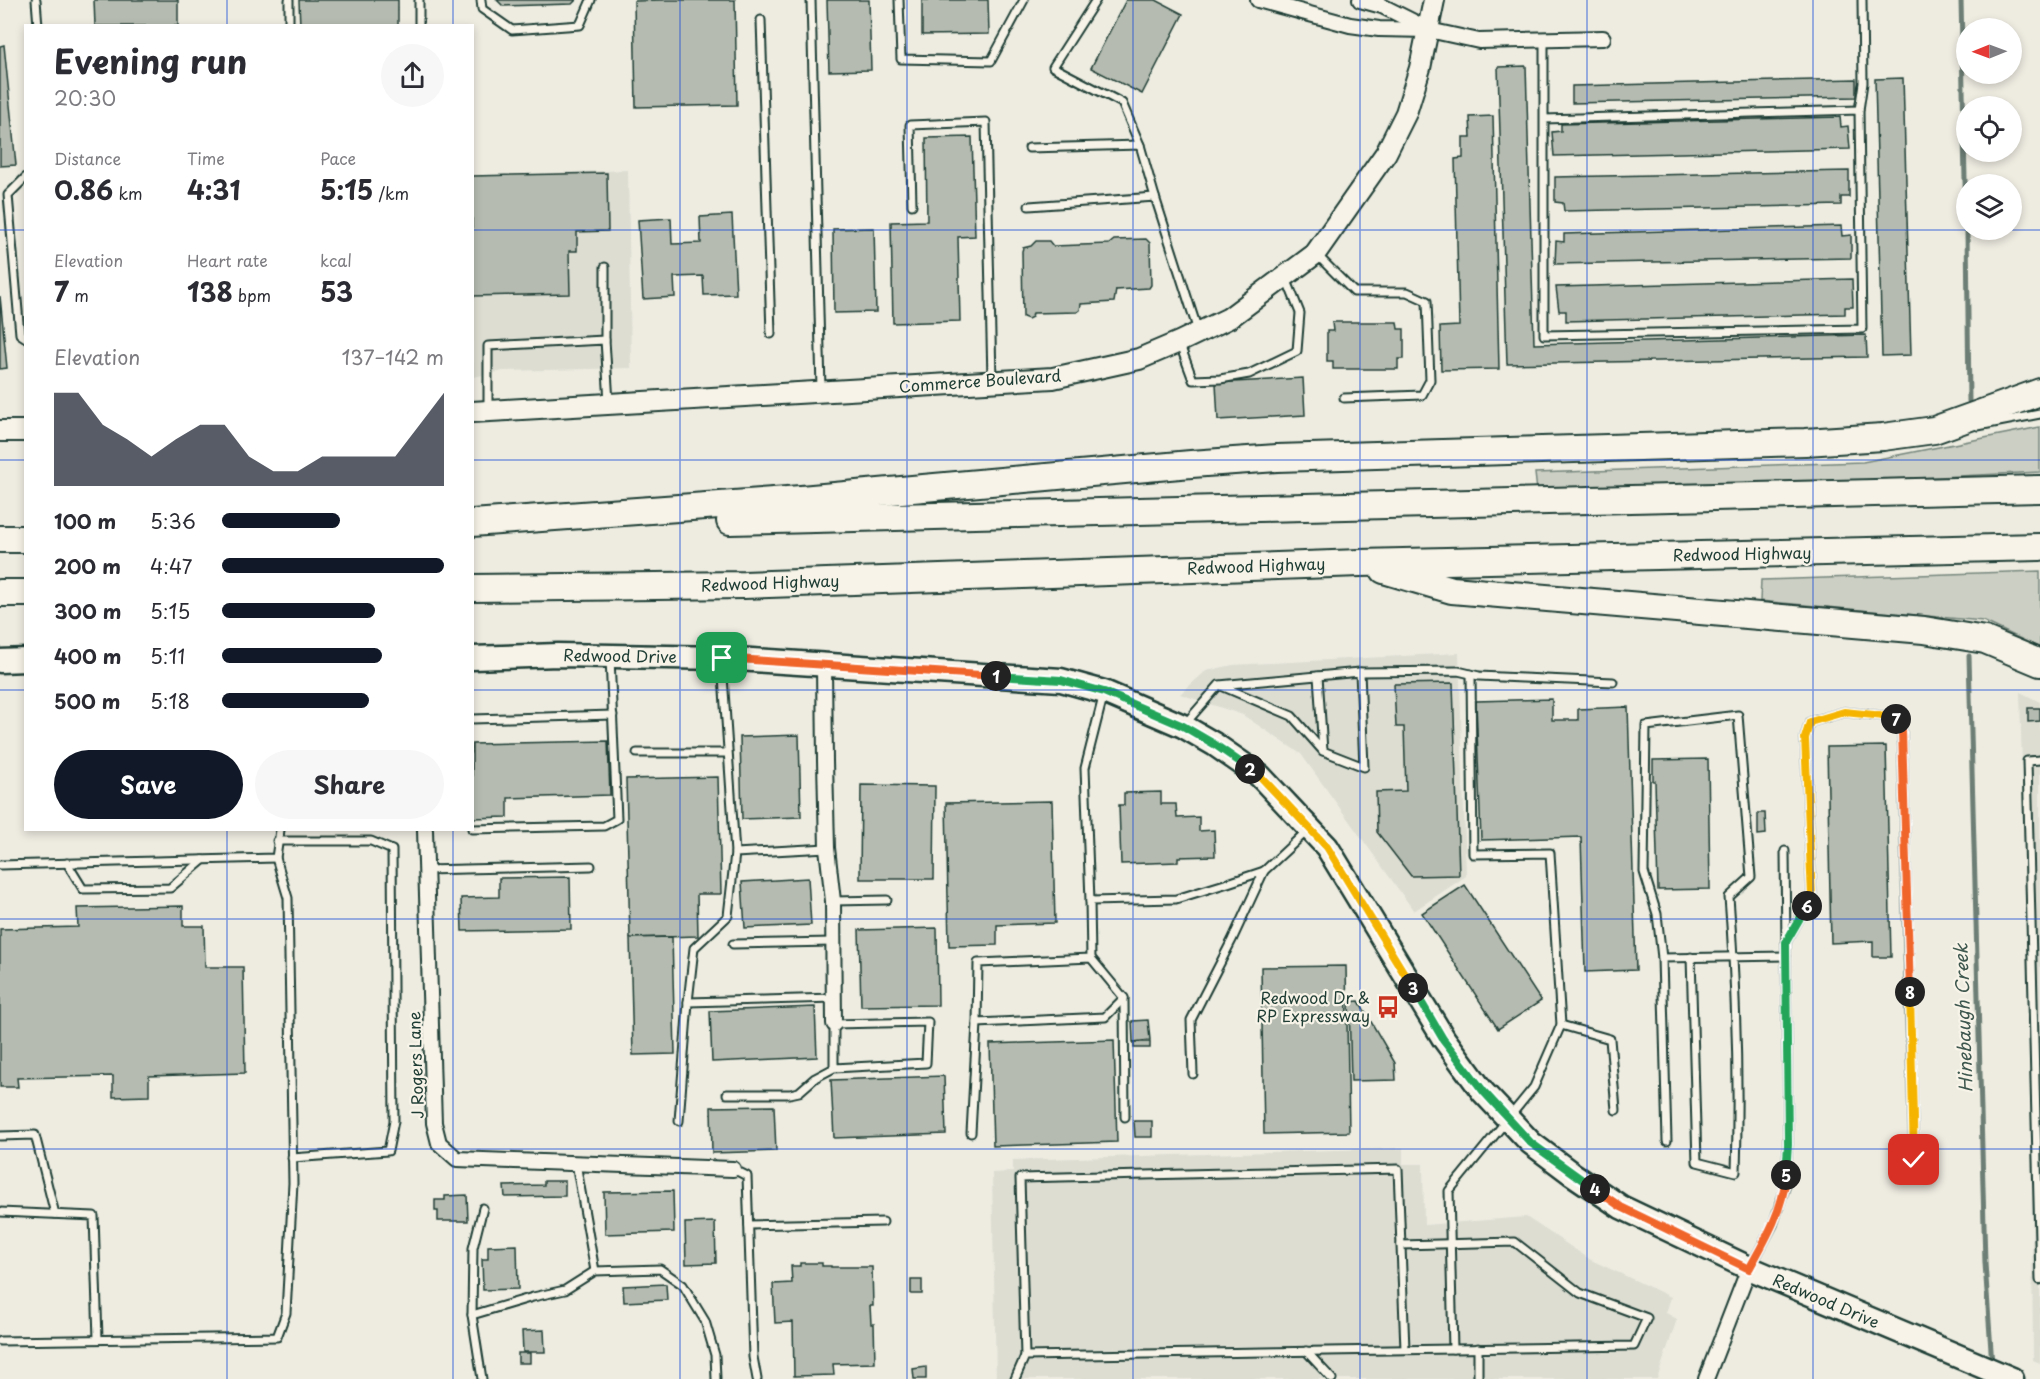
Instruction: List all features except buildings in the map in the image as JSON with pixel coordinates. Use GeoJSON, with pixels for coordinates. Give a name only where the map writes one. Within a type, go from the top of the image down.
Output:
{"type":"FeatureCollection","features":[{"type":"Feature","properties":{"kind":"highway"},"geometry":{"type":"LineString","coordinates":[[474,525],[1256,459],[1805,442],[1883,437],[1934,430],[2040,392]]}},
{"type":"Feature","properties":{"kind":"highway"},"geometry":{"type":"LineString","coordinates":[[474,525],[2040,489]]}},
{"type":"Feature","properties":{"kind":"highway"},"geometry":{"type":"LineString","coordinates":[[0,539],[24,539]]}},
{"type":"Feature","properties":{"kind":"highway","name":"Redwood Highway"},"geometry":{"type":"LineString","coordinates":[[474,588],[744,585],[1360,563],[2040,547]]}},
{"type":"Feature","properties":{"kind":"highway"},"geometry":{"type":"LineString","coordinates":[[1360,563],[1452,590],[1924,630],[1985,640],[2040,663]]}},
{"type":"Feature","properties":{"kind":"highway"},"geometry":{"type":"LineString","coordinates":[[0,593],[24,593]]}},
{"type":"Feature","properties":{"kind":"main road","name":"Redwood Drive"},"geometry":{"type":"LineString","coordinates":[[474,658],[558,655],[722,658],[1061,680],[1104,692],[1183,726],[1260,776],[1327,847],[1443,1039],[1484,1092],[1531,1143],[1621,1207],[1749,1269],[2012,1379]]}},
{"type":"Feature","properties":{"kind":"main road"},"geometry":{"type":"LineString","coordinates":[[0,661],[24,660]]}},
{"type":"Feature","properties":{"kind":"street"},"geometry":{"type":"LineString","coordinates":[[1257,0],[1350,25],[1380,29],[1429,30],[1479,41],[1603,38]]}},
{"type":"Feature","properties":{"kind":"street"},"geometry":{"type":"LineString","coordinates":[[1360,0],[1382,6],[1429,30]]}},
{"type":"Feature","properties":{"kind":"street","name":"Commerce Boulevard"},"geometry":{"type":"LineString","coordinates":[[480,412],[1053,378],[1139,359],[1179,342],[1229,318],[1315,254],[1386,153],[1406,112],[1429,30],[1434,0]]}},
{"type":"Feature","properties":{"kind":"street"},"geometry":{"type":"LineString","coordinates":[[0,431],[24,431]]}},
{"type":"Feature","properties":{"kind":"street"},"geometry":{"type":"LineString","coordinates":[[824,666],[827,848],[832,901],[834,1024]]}},
{"type":"Feature","properties":{"kind":"street","name":"J Rogers Lane"},"geometry":{"type":"LineString","coordinates":[[425,831],[434,1122],[439,1143],[457,1159],[733,1169]]}},
{"type":"Feature","properties":{"kind":"street"},"geometry":{"type":"LineString","coordinates":[[1706,1379],[1749,1269]]}},
{"type":"Feature","properties":{"kind":"lane"},"geometry":{"type":"LineString","coordinates":[[36,0],[38,24]]}},
{"type":"Feature","properties":{"kind":"lane"},"geometry":{"type":"LineString","coordinates":[[289,0],[289,24]]}},
{"type":"Feature","properties":{"kind":"lane"},"geometry":{"type":"LineString","coordinates":[[419,0],[419,24]]}},
{"type":"Feature","properties":{"kind":"lane"},"geometry":{"type":"LineString","coordinates":[[481,0],[482,9],[512,30],[580,25],[591,0]]}},
{"type":"Feature","properties":{"kind":"lane"},"geometry":{"type":"LineString","coordinates":[[811,0],[821,392]]}},
{"type":"Feature","properties":{"kind":"lane"},"geometry":{"type":"LineString","coordinates":[[899,0],[901,59],[991,61],[1024,0]]}},
{"type":"Feature","properties":{"kind":"lane"},"geometry":{"type":"LineString","coordinates":[[1096,0],[1053,68],[1122,103],[1140,145],[1198,333]]}},
{"type":"Feature","properties":{"kind":"lane"},"geometry":{"type":"LineString","coordinates":[[1544,39],[1544,335],[1862,328],[1859,110],[1863,83],[1862,0]]}},
{"type":"Feature","properties":{"kind":"lane"},"geometry":{"type":"LineString","coordinates":[[761,20],[771,334]]}},
{"type":"Feature","properties":{"kind":"lane"},"geometry":{"type":"LineString","coordinates":[[1544,119],[1859,110]]}},
{"type":"Feature","properties":{"kind":"lane"},"geometry":{"type":"LineString","coordinates":[[912,205],[910,125],[987,122],[992,381]]}},
{"type":"Feature","properties":{"kind":"lane"},"geometry":{"type":"LineString","coordinates":[[1029,148],[1140,145]]}},
{"type":"Feature","properties":{"kind":"lane"},"geometry":{"type":"LineString","coordinates":[[24,179],[8,195],[20,334],[24,337]]}},
{"type":"Feature","properties":{"kind":"lane"},"geometry":{"type":"LineString","coordinates":[[1029,206],[1155,197]]}},
{"type":"Feature","properties":{"kind":"lane"},"geometry":{"type":"LineString","coordinates":[[1315,254],[1354,292],[1407,292],[1427,301],[1430,380],[1422,395],[1344,398]]}},
{"type":"Feature","properties":{"kind":"lane"},"geometry":{"type":"LineString","coordinates":[[605,267],[604,340],[609,404]]}},
{"type":"Feature","properties":{"kind":"lane"},"geometry":{"type":"LineString","coordinates":[[1179,342],[1193,380],[1220,379],[1249,374],[1297,351],[1300,313],[1285,276]]}},
{"type":"Feature","properties":{"kind":"lane"},"geometry":{"type":"LineString","coordinates":[[480,412],[488,346],[604,340]]}},
{"type":"Feature","properties":{"kind":"lane"},"geometry":{"type":"LineString","coordinates":[[1934,430],[1987,425],[2040,414]]}},
{"type":"Feature","properties":{"kind":"lane"},"geometry":{"type":"LineString","coordinates":[[474,829],[604,826],[616,819],[610,656]]}},
{"type":"Feature","properties":{"kind":"lane"},"geometry":{"type":"LineString","coordinates":[[679,1121],[694,948],[728,915],[735,853],[722,658]]}},
{"type":"Feature","properties":{"kind":"lane"},"geometry":{"type":"LineString","coordinates":[[1183,726],[1219,685],[1360,672],[1458,671],[1479,676],[1613,682]]}},
{"type":"Feature","properties":{"kind":"lane"},"geometry":{"type":"LineString","coordinates":[[1219,685],[1292,716],[1323,751],[1364,767],[1360,672]]}},
{"type":"Feature","properties":{"kind":"lane"},"geometry":{"type":"LineString","coordinates":[[1453,1349],[1449,1191],[1534,1087],[1561,1025],[1550,853],[1473,854],[1471,674]]}},
{"type":"Feature","properties":{"kind":"lane"},"geometry":{"type":"LineString","coordinates":[[1318,676],[1323,751]]}},
{"type":"Feature","properties":{"kind":"lane"},"geometry":{"type":"LineString","coordinates":[[1104,692],[1085,768],[1090,958],[1124,998],[1125,1117]]}},
{"type":"Feature","properties":{"kind":"lane"},"geometry":{"type":"LineString","coordinates":[[1786,942],[1812,897],[1805,738],[1810,722],[1844,712],[1894,717],[1902,731],[1914,1160]]}},
{"type":"Feature","properties":{"kind":"lane"},"geometry":{"type":"LineString","coordinates":[[474,719],[613,715]]}},
{"type":"Feature","properties":{"kind":"lane"},"geometry":{"type":"LineString","coordinates":[[1667,1141],[1662,958],[1657,914],[1644,872],[1647,726],[1738,716],[1751,877],[1730,897],[1738,1102],[1736,1172],[1696,1162],[1691,957]]}},
{"type":"Feature","properties":{"kind":"lane"},"geometry":{"type":"LineString","coordinates":[[637,753],[727,753]]}},
{"type":"Feature","properties":{"kind":"lane"},"geometry":{"type":"LineString","coordinates":[[2040,760],[2027,761],[2040,1280]]}},
{"type":"Feature","properties":{"kind":"lane"},"geometry":{"type":"LineString","coordinates":[[1193,1074],[1191,1020],[1264,871],[1310,828]]}},
{"type":"Feature","properties":{"kind":"lane"},"geometry":{"type":"LineString","coordinates":[[0,1341],[277,1337],[286,1312],[292,1158],[288,898],[276,858],[280,831]]}},
{"type":"Feature","properties":{"kind":"lane"},"geometry":{"type":"LineString","coordinates":[[277,842],[371,841],[392,850],[394,1121],[388,1151],[292,1158]]}},
{"type":"Feature","properties":{"kind":"lane"},"geometry":{"type":"LineString","coordinates":[[735,853],[827,848]]}},
{"type":"Feature","properties":{"kind":"lane"},"geometry":{"type":"LineString","coordinates":[[1749,1269],[1773,1225],[1785,1188],[1788,1144],[1785,851]]}},
{"type":"Feature","properties":{"kind":"lane"},"geometry":{"type":"LineString","coordinates":[[0,865],[276,858]]}},
{"type":"Feature","properties":{"kind":"lane"},"geometry":{"type":"LineString","coordinates":[[67,863],[83,889],[170,888],[203,860]]}},
{"type":"Feature","properties":{"kind":"lane"},"geometry":{"type":"LineString","coordinates":[[426,870],[591,866]]}},
{"type":"Feature","properties":{"kind":"lane"},"geometry":{"type":"LineString","coordinates":[[1090,901],[1176,899],[1264,871]]}},
{"type":"Feature","properties":{"kind":"lane"},"geometry":{"type":"LineString","coordinates":[[832,901],[887,900]]}},
{"type":"Feature","properties":{"kind":"lane"},"geometry":{"type":"LineString","coordinates":[[733,944],[833,942]]}},
{"type":"Feature","properties":{"kind":"lane"},"geometry":{"type":"LineString","coordinates":[[1662,958],[1786,956]]}},
{"type":"Feature","properties":{"kind":"lane"},"geometry":{"type":"LineString","coordinates":[[972,1133],[978,963],[1090,958]]}},
{"type":"Feature","properties":{"kind":"lane"},"geometry":{"type":"LineString","coordinates":[[688,1002],[834,998]]}},
{"type":"Feature","properties":{"kind":"lane"},"geometry":{"type":"LineString","coordinates":[[977,1023],[1105,1017],[1124,998]]}},
{"type":"Feature","properties":{"kind":"lane"},"geometry":{"type":"LineString","coordinates":[[727,1094],[790,1094],[799,1092],[816,1078],[834,1068],[926,1063],[928,1022],[834,1024],[834,1068]]}},
{"type":"Feature","properties":{"kind":"lane"},"geometry":{"type":"LineString","coordinates":[[1561,1025],[1610,1039],[1616,1110]]}},
{"type":"Feature","properties":{"kind":"lane"},"geometry":{"type":"LineString","coordinates":[[0,1136],[36,1134],[56,1214]]}},
{"type":"Feature","properties":{"kind":"lane"},"geometry":{"type":"LineString","coordinates":[[576,1163],[595,1271]]}},
{"type":"Feature","properties":{"kind":"lane"},"geometry":{"type":"LineString","coordinates":[[733,1169],[747,1176],[753,1357],[757,1379]]}},
{"type":"Feature","properties":{"kind":"lane"},"geometry":{"type":"LineString","coordinates":[[1015,1379],[1024,1356],[1020,1178],[1398,1169],[1405,1350]]}},
{"type":"Feature","properties":{"kind":"lane"},"geometry":{"type":"LineString","coordinates":[[482,1379],[472,1315],[473,1248],[483,1208]]}},
{"type":"Feature","properties":{"kind":"lane"},"geometry":{"type":"LineString","coordinates":[[0,1212],[94,1216],[98,1339]]}},
{"type":"Feature","properties":{"kind":"lane"},"geometry":{"type":"LineString","coordinates":[[749,1225],[883,1222]]}},
{"type":"Feature","properties":{"kind":"lane"},"geometry":{"type":"LineString","coordinates":[[1024,1356],[1634,1346],[1647,1318],[1580,1293],[1515,1242],[1401,1245]]}},
{"type":"Feature","properties":{"kind":"lane"},"geometry":{"type":"LineString","coordinates":[[472,1315],[565,1290],[595,1271],[660,1269],[683,1285],[705,1321],[715,1355],[716,1379]]}},
{"type":"Feature","properties":{"kind":"lane"},"geometry":{"type":"LineString","coordinates":[[1478,1348],[1478,1379]]}},
{"type":"Feature","properties":{"kind":"lane"},"geometry":{"type":"LineString","coordinates":[[1305,1351],[1332,1379]]}},
{"type":"Feature","properties":{"kind":"shaded area"},"geometry":{"type":"Polygon","coordinates":[[[628,170],[631,368],[503,371],[474,377],[474,176],[628,170]]]}},
{"type":"Feature","properties":{"kind":"shaded area"},"geometry":{"type":"Polygon","coordinates":[[[2040,427],[2040,472],[1856,481],[1537,491],[1535,473],[1863,462],[2040,427]]]}},
{"type":"Feature","properties":{"kind":"shaded area"},"geometry":{"type":"Polygon","coordinates":[[[2040,571],[2040,648],[1983,621],[1760,601],[1761,580],[2040,571]]]}},
{"type":"Feature","properties":{"kind":"shaded area"},"geometry":{"type":"Polygon","coordinates":[[[1459,653],[1466,876],[1414,911],[1301,754],[1243,715],[1180,694],[1206,671],[1233,665],[1459,653]]]}},
{"type":"Feature","properties":{"kind":"shaded area"},"geometry":{"type":"Polygon","coordinates":[[[2020,692],[2040,702],[2040,1363],[2033,1360],[2031,1104],[2020,692]]]}},
{"type":"Feature","properties":{"kind":"shaded area"},"geometry":{"type":"Polygon","coordinates":[[[1403,1148],[1403,1164],[1423,1164],[1424,1225],[1526,1217],[1591,1260],[1671,1297],[1666,1313],[1677,1319],[1657,1379],[996,1379],[992,1173],[1013,1172],[1013,1160],[1403,1148]]]}},
{"type":"Feature","properties":{"kind":"waterway"},"geometry":{"type":"LineString","coordinates":[[1961,0],[1965,174]]}},
{"type":"Feature","properties":{"kind":"waterway"},"geometry":{"type":"LineString","coordinates":[[1967,240],[1969,401]]}},
{"type":"Feature","properties":{"kind":"waterway","name":"Hinebaugh Creek"},"geometry":{"type":"LineString","coordinates":[[1969,656],[1985,1263],[1992,1365]]}},
{"type":"Feature","properties":{"kind":"place","name":"Redwood Dr & RP Expressway"},"geometry":{"type":"Point","coordinates":[1388,1007]}},
{"type":"Feature","properties":{"kind":"route"},"geometry":{"type":"LineString","coordinates":[[722,658],[1061,680],[1104,692],[1183,726],[1214,744],[1260,776],[1327,847],[1443,1039],[1484,1092],[1531,1143],[1621,1207],[1749,1269],[1773,1225],[1785,1188],[1788,1144],[1786,942],[1812,897],[1805,738],[1810,722],[1844,712],[1894,717],[1902,731],[1914,1160]]}}]}
